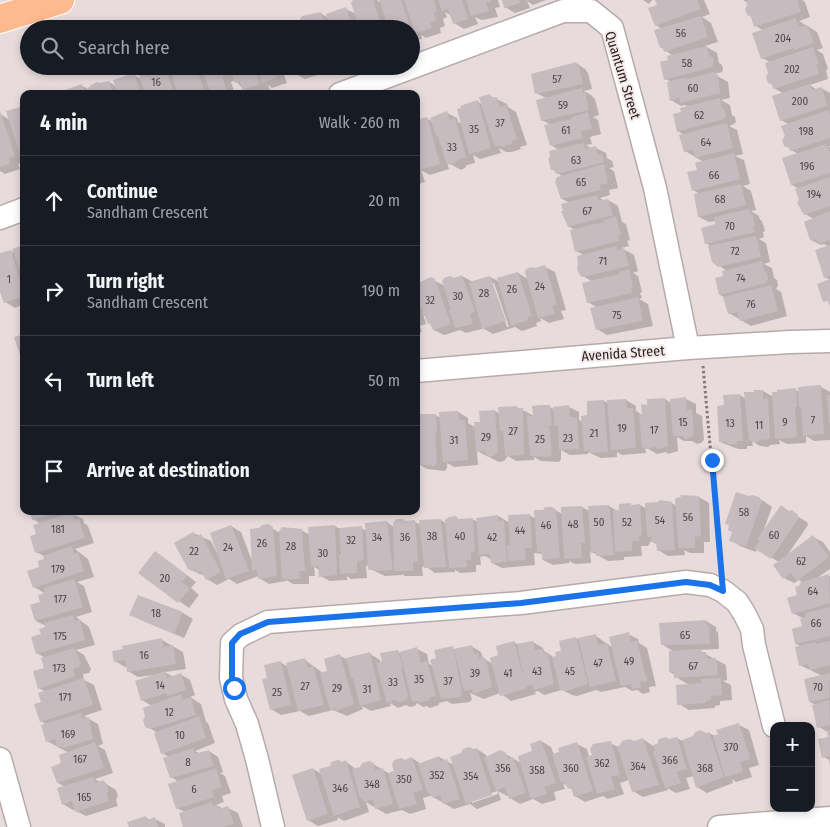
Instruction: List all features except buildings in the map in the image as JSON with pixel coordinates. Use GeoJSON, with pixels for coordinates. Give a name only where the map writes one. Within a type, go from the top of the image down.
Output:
{"type":"FeatureCollection","features":[{"type":"Feature","properties":{"kind":"main road"},"geometry":{"type":"LineString","coordinates":[[0,19],[60,0]]}},
{"type":"Feature","properties":{"kind":"street","name":"Quantum Street"},"geometry":{"type":"LineString","coordinates":[[420,64],[562,11],[591,11],[612,28],[695,348]]}},
{"type":"Feature","properties":{"kind":"street","name":"Quantum Street"},"geometry":{"type":"LineString","coordinates":[[351,90],[391,75]]}},
{"type":"Feature","properties":{"kind":"street"},"geometry":{"type":"LineString","coordinates":[[0,218],[20,211]]}},
{"type":"Feature","properties":{"kind":"street","name":"Avenida Street"},"geometry":{"type":"LineString","coordinates":[[420,371],[695,348],[830,341]]}},
{"type":"Feature","properties":{"kind":"street"},"geometry":{"type":"LineString","coordinates":[[273,827],[257,759],[247,724],[236,699],[232,678],[232,643],[240,634],[268,622],[521,603],[686,582],[710,585],[723,591],[736,602],[752,629],[754,645],[773,722]]}},
{"type":"Feature","properties":{"kind":"street"},"geometry":{"type":"LineString","coordinates":[[0,760],[19,827]]}},
{"type":"Feature","properties":{"kind":"street"},"geometry":{"type":"LineString","coordinates":[[718,827],[793,815],[830,818]]}},
{"type":"Feature","properties":{"kind":"path"},"geometry":{"type":"LineString","coordinates":[[695,348],[723,591]]}},
{"type":"Feature","properties":{"kind":"route"},"geometry":{"type":"LineString","coordinates":[[234,688],[232,678],[232,643],[240,634],[268,622],[521,603],[686,582],[710,585],[723,591],[712,460]]}}]}
